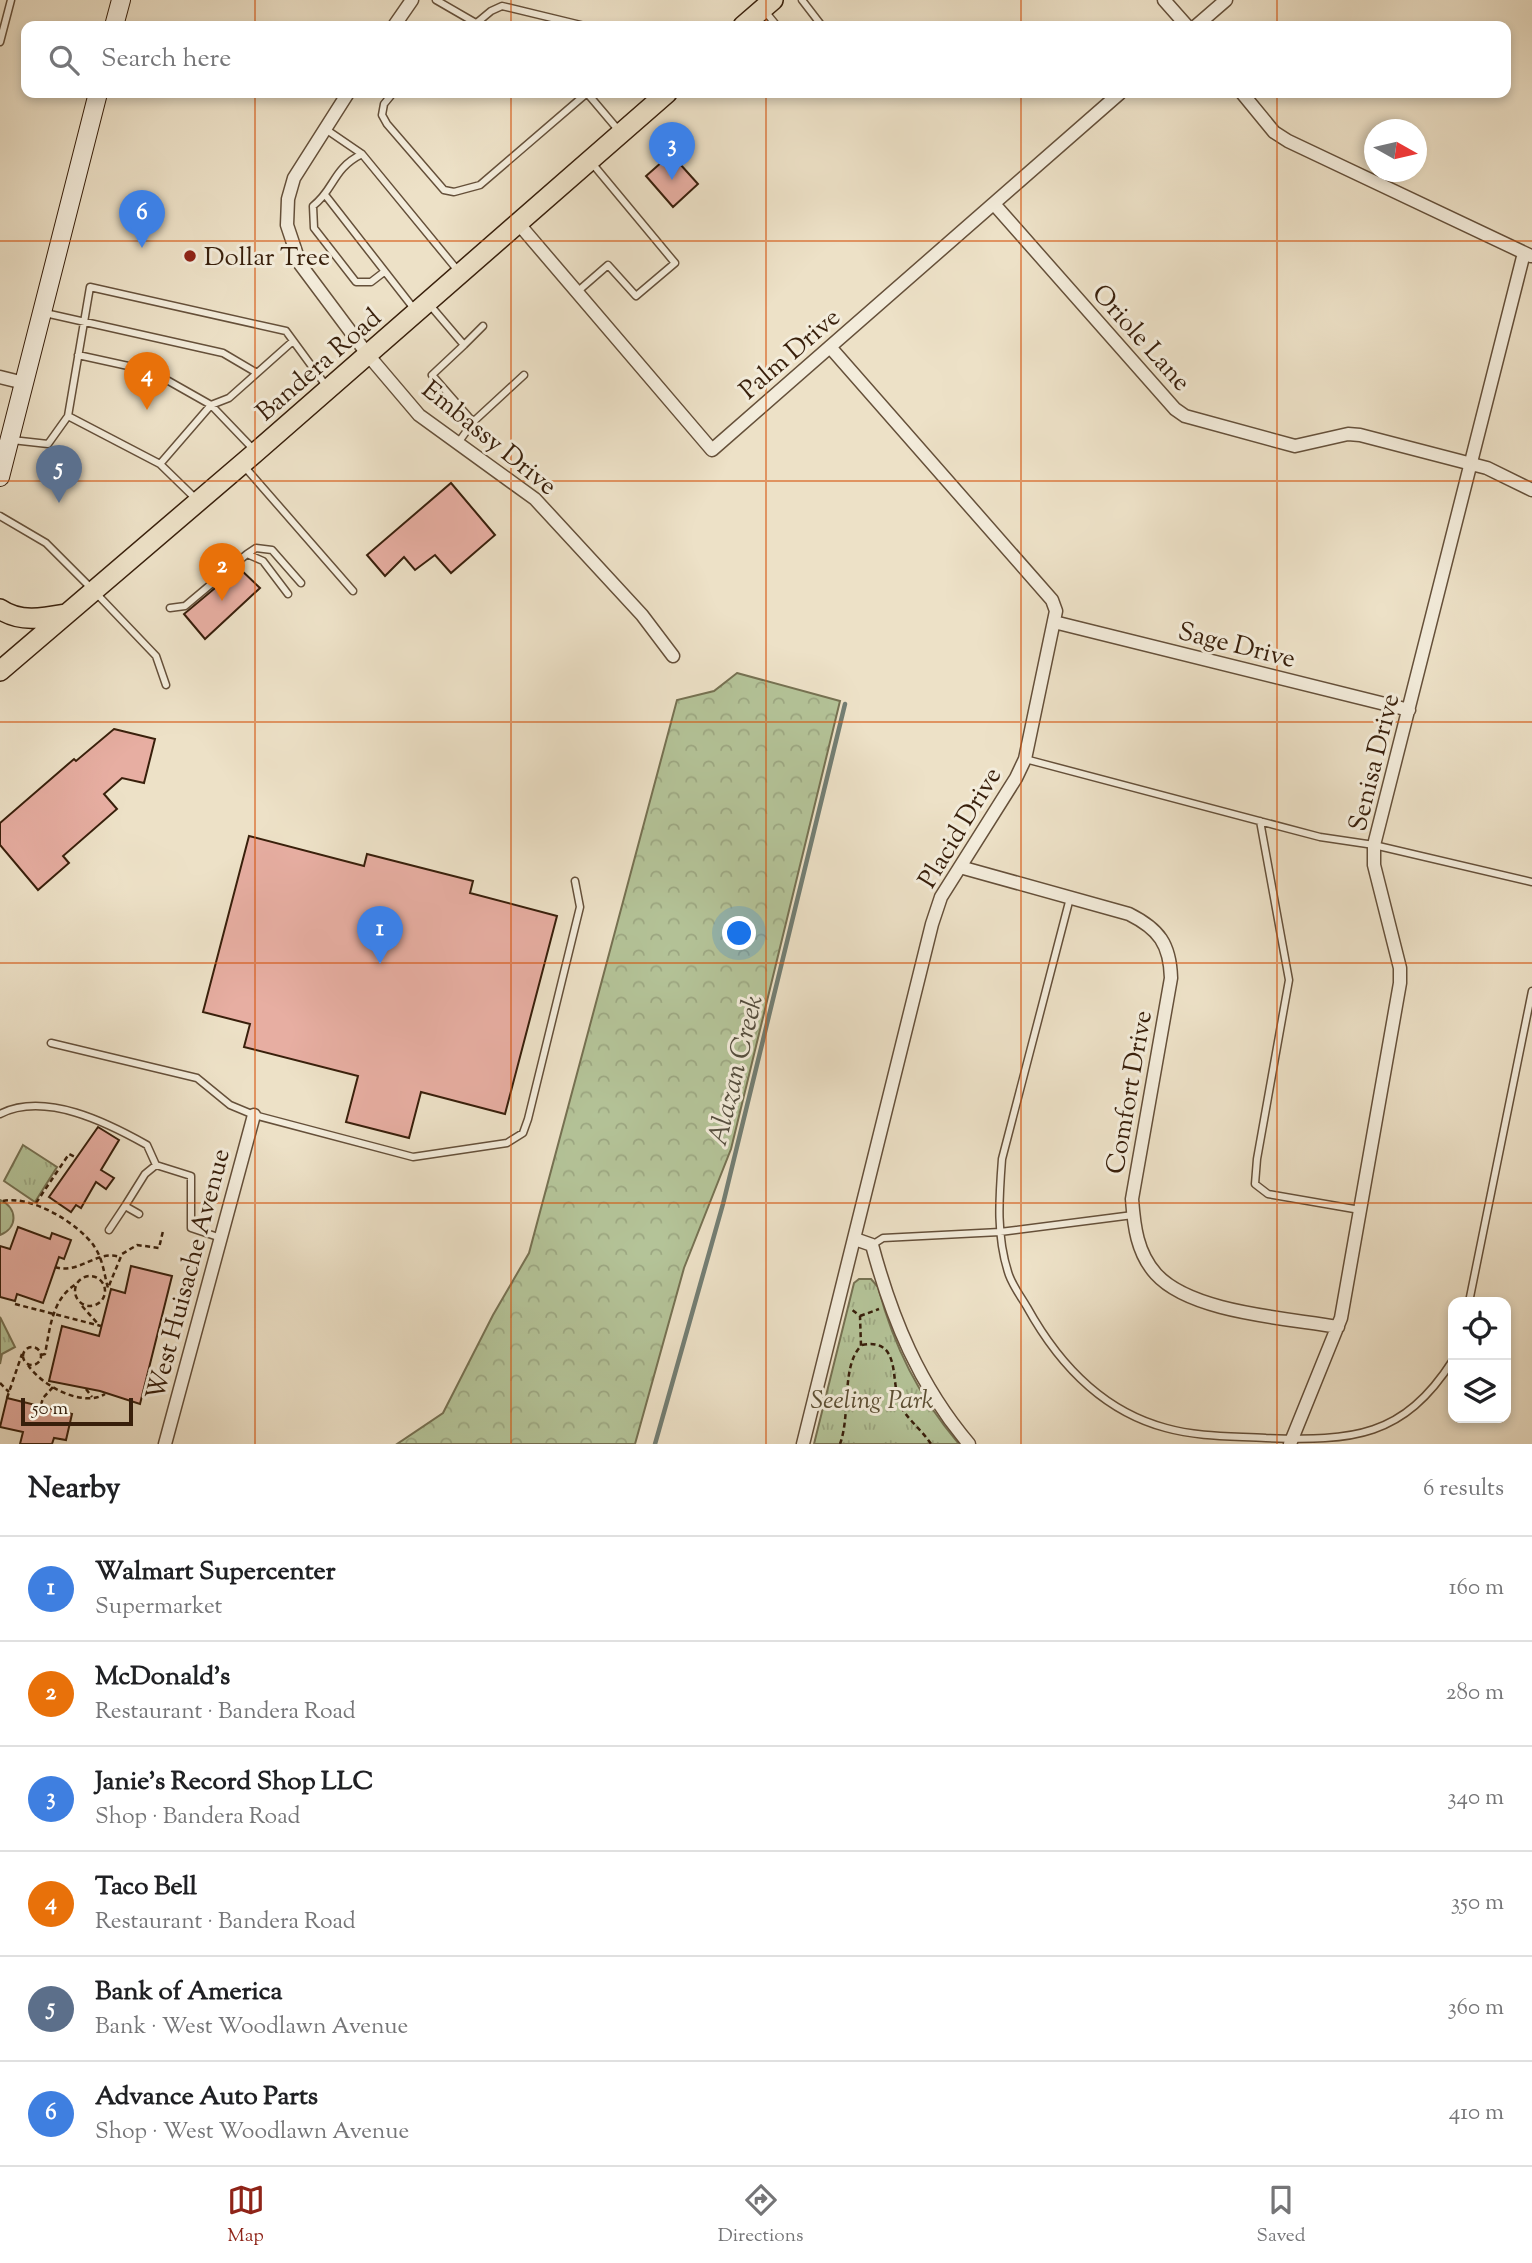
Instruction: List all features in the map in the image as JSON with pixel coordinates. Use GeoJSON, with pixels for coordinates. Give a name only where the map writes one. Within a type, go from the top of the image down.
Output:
{"type":"FeatureCollection","features":[{"type":"Feature","properties":{"kind":"main road"},"geometry":{"type":"LineString","coordinates":[[749,21],[768,4]]}},
{"type":"Feature","properties":{"kind":"main road","name":"Bandera Road"},"geometry":{"type":"LineString","coordinates":[[0,671],[368,355],[661,98]]}},
{"type":"Feature","properties":{"kind":"main road"},"geometry":{"type":"LineString","coordinates":[[0,609],[10,617],[25,619],[68,614]]}},
{"type":"Feature","properties":{"kind":"street"},"geometry":{"type":"LineString","coordinates":[[115,21],[121,0]]}},
{"type":"Feature","properties":{"kind":"street"},"geometry":{"type":"LineString","coordinates":[[397,21],[412,0]]}},
{"type":"Feature","properties":{"kind":"street"},"geometry":{"type":"LineString","coordinates":[[1164,0],[1183,21]]}},
{"type":"Feature","properties":{"kind":"street"},"geometry":{"type":"LineString","coordinates":[[1202,21],[1226,0]]}},
{"type":"Feature","properties":{"kind":"street"},"geometry":{"type":"LineString","coordinates":[[0,477],[97,98]]}},
{"type":"Feature","properties":{"kind":"street","name":"Embassy Drive"},"geometry":{"type":"LineString","coordinates":[[345,98],[294,178],[288,199],[286,225],[300,264],[368,355],[419,415],[535,499],[642,615],[673,656]]}},
{"type":"Feature","properties":{"kind":"street","name":"Palm Drive"},"geometry":{"type":"LineString","coordinates":[[518,223],[712,450],[1114,98]]}},
{"type":"Feature","properties":{"kind":"street"},"geometry":{"type":"LineString","coordinates":[[1246,98],[1274,132],[1289,141],[1528,255]]}},
{"type":"Feature","properties":{"kind":"street","name":"Oriole Lane"},"geometry":{"type":"LineString","coordinates":[[994,204],[1175,410],[1185,416],[1295,446],[1348,434],[1501,473],[1532,490]]}},
{"type":"Feature","properties":{"kind":"street","name":"Senisa Drive"},"geometry":{"type":"LineString","coordinates":[[1291,1441],[1338,1327],[1400,983],[1400,968],[1374,864],[1374,845],[1471,465],[1528,255]]}},
{"type":"Feature","properties":{"kind":"street","name":"Placid Drive"},"geometry":{"type":"LineString","coordinates":[[803,1444],[932,924],[941,897],[1025,759],[1056,606],[830,347]]}},
{"type":"Feature","properties":{"kind":"street"},"geometry":{"type":"LineString","coordinates":[[0,377],[24,383]]}},
{"type":"Feature","properties":{"kind":"street","name":"Sage Drive"},"geometry":{"type":"LineString","coordinates":[[1054,622],[1409,710]]}},
{"type":"Feature","properties":{"kind":"street","name":"Comfort Drive"},"geometry":{"type":"LineString","coordinates":[[960,867],[1129,914],[1151,925],[1170,955],[1171,978],[1135,1180],[1133,1215],[1141,1251],[1156,1275],[1193,1299],[1220,1308],[1338,1327]]}},
{"type":"Feature","properties":{"kind":"street","name":"West Huisache Avenue"},"geometry":{"type":"LineString","coordinates":[[165,1444],[254,1115]]}},
{"type":"Feature","properties":{"kind":"street"},"geometry":{"type":"LineString","coordinates":[[855,1239],[872,1245],[905,1343],[928,1387],[969,1444]]}},
{"type":"Feature","properties":{"kind":"lane"},"geometry":{"type":"LineString","coordinates":[[0,42],[11,0]]}},
{"type":"Feature","properties":{"kind":"lane"},"geometry":{"type":"LineString","coordinates":[[436,0],[470,21]]}},
{"type":"Feature","properties":{"kind":"lane"},"geometry":{"type":"LineString","coordinates":[[802,0],[818,21]]}},
{"type":"Feature","properties":{"kind":"lane"},"geometry":{"type":"LineString","coordinates":[[768,4],[776,21]]}},
{"type":"Feature","properties":{"kind":"lane"},"geometry":{"type":"LineString","coordinates":[[481,21],[491,10],[502,6],[564,21]]}},
{"type":"Feature","properties":{"kind":"lane"},"geometry":{"type":"LineString","coordinates":[[389,98],[384,104],[382,115],[387,124],[444,190],[454,192],[480,185],[581,98]]}},
{"type":"Feature","properties":{"kind":"lane"},"geometry":{"type":"LineString","coordinates":[[591,98],[621,133]]}},
{"type":"Feature","properties":{"kind":"lane"},"geometry":{"type":"LineString","coordinates":[[324,128],[362,154],[460,274]]}},
{"type":"Feature","properties":{"kind":"lane"},"geometry":{"type":"LineString","coordinates":[[362,154],[335,173],[326,195],[313,206],[314,228],[356,282],[371,282],[384,272]]}},
{"type":"Feature","properties":{"kind":"lane"},"geometry":{"type":"LineString","coordinates":[[577,293],[608,265],[636,296],[675,263],[589,160]]}},
{"type":"Feature","properties":{"kind":"lane"},"geometry":{"type":"LineString","coordinates":[[326,195],[384,272],[464,345]]}},
{"type":"Feature","properties":{"kind":"lane"},"geometry":{"type":"LineString","coordinates":[[10,440],[48,444],[68,416],[90,287],[286,331],[328,389]]}},
{"type":"Feature","properties":{"kind":"lane"},"geometry":{"type":"LineString","coordinates":[[42,312],[223,353],[257,373]]}},
{"type":"Feature","properties":{"kind":"lane"},"geometry":{"type":"LineString","coordinates":[[473,422],[432,375],[483,326]]}},
{"type":"Feature","properties":{"kind":"lane"},"geometry":{"type":"LineString","coordinates":[[160,464],[211,405],[229,398],[293,341]]}},
{"type":"Feature","properties":{"kind":"lane"},"geometry":{"type":"LineString","coordinates":[[78,355],[151,371],[211,405],[353,591]]}},
{"type":"Feature","properties":{"kind":"lane"},"geometry":{"type":"LineString","coordinates":[[458,444],[473,422],[524,375]]}},
{"type":"Feature","properties":{"kind":"lane"},"geometry":{"type":"LineString","coordinates":[[68,416],[160,464],[198,501]]}},
{"type":"Feature","properties":{"kind":"lane"},"geometry":{"type":"LineString","coordinates":[[0,516],[46,543],[94,591],[156,656],[166,685]]}},
{"type":"Feature","properties":{"kind":"lane"},"geometry":{"type":"LineString","coordinates":[[170,608],[185,606],[256,548],[272,550],[302,583]]}},
{"type":"Feature","properties":{"kind":"lane"},"geometry":{"type":"LineString","coordinates":[[247,554],[263,561],[288,594]]}},
{"type":"Feature","properties":{"kind":"lane"},"geometry":{"type":"LineString","coordinates":[[1025,759],[1320,837],[1374,845],[1532,883]]}},
{"type":"Feature","properties":{"kind":"lane"},"geometry":{"type":"LineString","coordinates":[[1260,821],[1289,980],[1257,1159],[1255,1184],[1268,1194],[1360,1210]]}},
{"type":"Feature","properties":{"kind":"lane"},"geometry":{"type":"LineString","coordinates":[[51,1042],[197,1078],[230,1105],[254,1115],[414,1157],[507,1143],[523,1133],[580,907],[575,881]]}},
{"type":"Feature","properties":{"kind":"lane"},"geometry":{"type":"LineString","coordinates":[[1070,898],[1002,1159],[1000,1231],[1009,1275],[1044,1338],[1076,1378],[1125,1413],[1166,1428],[1201,1434],[1291,1441],[1333,1438],[1378,1430],[1411,1412],[1448,1368]]}},
{"type":"Feature","properties":{"kind":"lane"},"geometry":{"type":"LineString","coordinates":[[1470,1297],[1532,991]]}},
{"type":"Feature","properties":{"kind":"lane"},"geometry":{"type":"LineString","coordinates":[[0,1114],[24,1106],[89,1115],[147,1145],[156,1165],[191,1177],[191,1227],[221,1238]]}},
{"type":"Feature","properties":{"kind":"lane"},"geometry":{"type":"LineString","coordinates":[[109,1230],[145,1174],[156,1165]]}},
{"type":"Feature","properties":{"kind":"lane"},"geometry":{"type":"LineString","coordinates":[[125,1206],[139,1214]]}},
{"type":"Feature","properties":{"kind":"lane"},"geometry":{"type":"LineString","coordinates":[[872,1245],[883,1238],[1000,1231],[1133,1215]]}},
{"type":"Feature","properties":{"kind":"path"},"geometry":{"type":"LineString","coordinates":[[36,1203],[69,1154],[75,1157]]}},
{"type":"Feature","properties":{"kind":"path"},"geometry":{"type":"LineString","coordinates":[[3,1201],[36,1203],[80,1231],[95,1247],[105,1292],[101,1301],[92,1306],[82,1304]]}},
{"type":"Feature","properties":{"kind":"path"},"geometry":{"type":"LineString","coordinates":[[28,1365],[37,1364],[41,1355],[45,1354],[54,1314],[61,1297],[90,1276],[104,1283],[107,1288],[120,1257],[137,1245],[159,1248],[163,1231]]}},
{"type":"Feature","properties":{"kind":"path"},"geometry":{"type":"LineString","coordinates":[[55,1267],[65,1270],[99,1257],[113,1254],[120,1257]]}},
{"type":"Feature","properties":{"kind":"path"},"geometry":{"type":"LineString","coordinates":[[15,1304],[102,1326],[75,1296],[76,1284]]}},
{"type":"Feature","properties":{"kind":"path"},"geometry":{"type":"LineString","coordinates":[[838,1305],[860,1316],[871,1314],[889,1302]]}},
{"type":"Feature","properties":{"kind":"path"},"geometry":{"type":"LineString","coordinates":[[860,1316],[861,1346]]}},
{"type":"Feature","properties":{"kind":"path"},"geometry":{"type":"LineString","coordinates":[[840,1444],[848,1415],[850,1364],[853,1354],[861,1346],[873,1345],[887,1351],[893,1360],[899,1402],[931,1444]]}},
{"type":"Feature","properties":{"kind":"path"},"geometry":{"type":"LineString","coordinates":[[7,1398],[16,1365],[24,1352],[34,1347],[41,1355]]}},
{"type":"Feature","properties":{"kind":"path"},"geometry":{"type":"LineString","coordinates":[[24,1352],[23,1357],[28,1365],[53,1387],[93,1398],[105,1394]]}},
{"type":"Feature","properties":{"kind":"path"},"geometry":{"type":"LineString","coordinates":[[0,1383],[9,1392]]}},
{"type":"Feature","properties":{"kind":"path"},"geometry":{"type":"LineString","coordinates":[[41,1405],[43,1398],[53,1387]]}},
{"type":"Feature","properties":{"kind":"path"},"geometry":{"type":"LineString","coordinates":[[86,1389],[93,1398]]}},
{"type":"Feature","properties":{"kind":"green space"},"geometry":{"type":"Polygon","coordinates":[[[737,673],[840,701],[731,1149],[684,1268],[635,1444],[397,1444],[443,1413],[493,1315],[529,1253],[677,700],[714,691],[737,673]]]}},
{"type":"Feature","properties":{"kind":"green space"},"geometry":{"type":"Polygon","coordinates":[[[23,1145],[57,1167],[35,1202],[4,1181],[23,1145]]]}},
{"type":"Feature","properties":{"kind":"green space"},"geometry":{"type":"Polygon","coordinates":[[[0,1200],[10,1208],[14,1218],[10,1228],[0,1235],[0,1200]]]}},
{"type":"Feature","properties":{"kind":"green space","name":"Seeling Park"},"geometry":{"type":"Polygon","coordinates":[[[859,1279],[871,1279],[878,1287],[909,1370],[932,1408],[959,1444],[814,1444],[854,1283],[859,1279]]]}},
{"type":"Feature","properties":{"kind":"green space"},"geometry":{"type":"Polygon","coordinates":[[[0,1317],[15,1347],[2,1354],[0,1364],[0,1317]]]}},
{"type":"Feature","properties":{"kind":"building"},"geometry":{"type":"Polygon","coordinates":[[[671,154],[698,184],[673,207],[646,176],[671,154]]]}},
{"type":"Feature","properties":{"kind":"building"},"geometry":{"type":"Polygon","coordinates":[[[451,483],[495,535],[451,573],[435,555],[415,570],[404,557],[385,576],[367,555],[451,483]]]}},
{"type":"Feature","properties":{"kind":"building"},"geometry":{"type":"Polygon","coordinates":[[[239,568],[260,588],[205,639],[184,614],[239,568]]]}},
{"type":"Feature","properties":{"kind":"building"},"geometry":{"type":"Polygon","coordinates":[[[114,729],[155,739],[144,783],[122,778],[104,794],[117,809],[63,856],[69,863],[38,890],[0,845],[0,823],[74,759],[76,761],[114,729]]]}},
{"type":"Feature","properties":{"kind":"building"},"geometry":{"type":"Polygon","coordinates":[[[249,836],[364,866],[367,854],[473,881],[470,893],[557,916],[505,1114],[421,1092],[409,1138],[346,1122],[358,1076],[244,1047],[250,1024],[203,1012],[249,836]]]}},
{"type":"Feature","properties":{"kind":"building"},"geometry":{"type":"Polygon","coordinates":[[[98,1127],[119,1140],[101,1170],[114,1178],[106,1189],[96,1182],[81,1208],[76,1205],[71,1212],[49,1197],[98,1127]]]}},
{"type":"Feature","properties":{"kind":"building"},"geometry":{"type":"Polygon","coordinates":[[[18,1227],[50,1239],[52,1233],[71,1240],[64,1259],[59,1257],[43,1303],[17,1294],[15,1301],[0,1297],[0,1246],[10,1249],[18,1227]]]}},
{"type":"Feature","properties":{"kind":"building"},"geometry":{"type":"Polygon","coordinates":[[[131,1266],[172,1276],[140,1404],[100,1391],[49,1381],[62,1326],[99,1336],[111,1289],[125,1293],[131,1266]]]}},
{"type":"Feature","properties":{"kind":"building"},"geometry":{"type":"Polygon","coordinates":[[[7,1398],[72,1414],[66,1440],[54,1438],[52,1444],[20,1444],[23,1432],[0,1427],[7,1398]]]}},
{"type":"Feature","properties":{"kind":"waterway","name":"Alazan Creek"},"geometry":{"type":"LineString","coordinates":[[655,1444],[723,1204],[845,704]]}},
{"type":"Feature","properties":{"kind":"place","name":"Janie's Record Shop LLC"},"geometry":{"type":"Point","coordinates":[672,180]}},
{"type":"Feature","properties":{"kind":"place","name":"Advance Auto Parts"},"geometry":{"type":"Point","coordinates":[142,248]}},
{"type":"Feature","properties":{"kind":"place","name":"Dollar Tree"},"geometry":{"type":"Point","coordinates":[190,256]}},
{"type":"Feature","properties":{"kind":"place","name":"Taco Bell"},"geometry":{"type":"Point","coordinates":[147,410]}},
{"type":"Feature","properties":{"kind":"place","name":"Bank of America"},"geometry":{"type":"Point","coordinates":[59,503]}},
{"type":"Feature","properties":{"kind":"place","name":"McDonald's"},"geometry":{"type":"Point","coordinates":[222,601]}},
{"type":"Feature","properties":{"kind":"place","name":"Walmart Supercenter"},"geometry":{"type":"Point","coordinates":[380,964]}}]}
